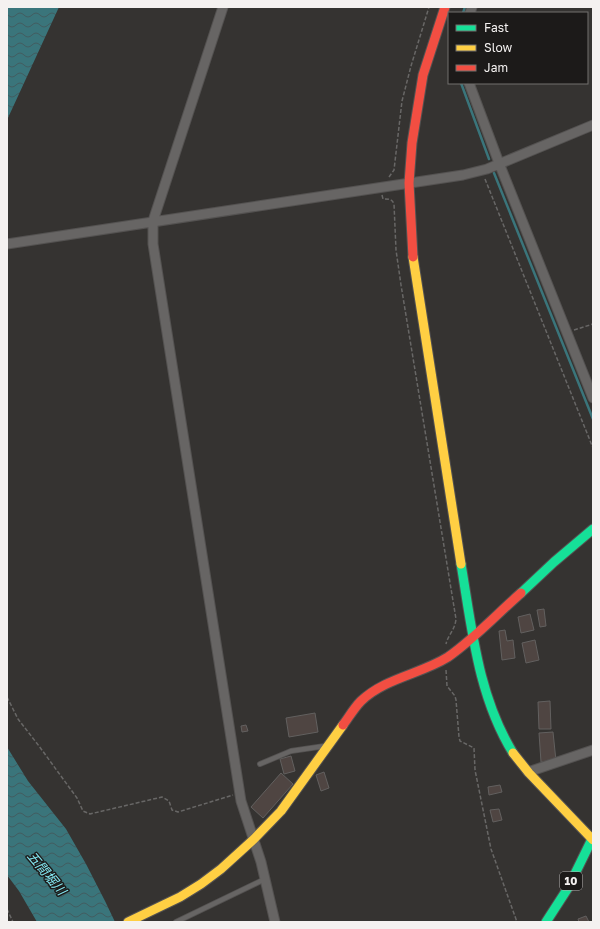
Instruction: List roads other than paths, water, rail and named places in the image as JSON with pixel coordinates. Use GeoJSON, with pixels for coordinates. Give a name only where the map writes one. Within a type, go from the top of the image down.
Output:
{"type":"FeatureCollection","features":[{"type":"Feature","properties":{"kind":"street"},"geometry":{"type":"LineString","coordinates":[[223,7],[153,221],[153,244],[240,793],[254,839],[275,922]]}},
{"type":"Feature","properties":{"kind":"street"},"geometry":{"type":"LineString","coordinates":[[445,7],[423,75],[412,143],[409,183],[413,256],[473,637],[482,681],[494,718],[514,755],[528,772],[593,839]]}},
{"type":"Feature","properties":{"kind":"street"},"geometry":{"type":"LineString","coordinates":[[469,84],[499,164],[593,398]]}},
{"type":"Feature","properties":{"kind":"street"},"geometry":{"type":"LineString","coordinates":[[7,244],[463,175],[499,164],[593,125]]}},
{"type":"Feature","properties":{"kind":"street"},"geometry":{"type":"LineString","coordinates":[[128,922],[174,901],[221,869],[254,839],[281,811],[361,701],[374,691],[395,680],[426,668],[446,657],[473,637],[554,562],[593,529]]}},
{"type":"Feature","properties":{"kind":"street"},"geometry":{"type":"LineString","coordinates":[[528,772],[593,750]]}},
{"type":"Feature","properties":{"kind":"street","name":"10"},"geometry":{"type":"LineString","coordinates":[[546,922],[568,888],[593,839]]}},
{"type":"Feature","properties":{"kind":"lane"},"geometry":{"type":"LineString","coordinates":[[260,764],[291,751],[328,745]]}},
{"type":"Feature","properties":{"kind":"lane"},"geometry":{"type":"LineString","coordinates":[[176,922],[265,880]]}},
{"type":"Feature","properties":{"kind":"water"},"geometry":{"type":"Polygon","coordinates":[[[7,7],[59,7],[7,120],[7,7]]]}},
{"type":"Feature","properties":{"kind":"water","name":"五間堀川"},"geometry":{"type":"Polygon","coordinates":[[[7,747],[28,781],[66,829],[86,864],[115,922],[37,922],[19,891],[7,875],[7,747]]]}},
{"type":"Feature","properties":{"kind":"waterway"},"geometry":{"type":"LineString","coordinates":[[463,12],[465,7]]}},
{"type":"Feature","properties":{"kind":"waterway"},"geometry":{"type":"LineString","coordinates":[[461,84],[489,159]]}},
{"type":"Feature","properties":{"kind":"waterway"},"geometry":{"type":"LineString","coordinates":[[494,173],[593,419]]}}]}
